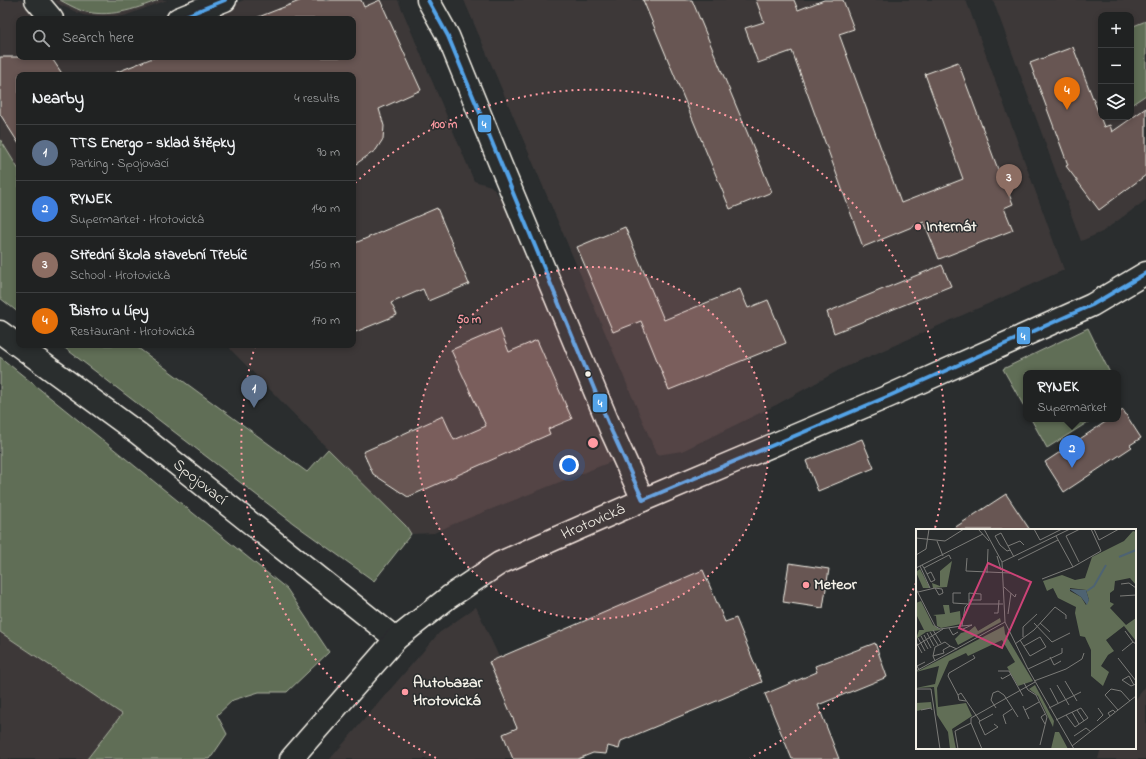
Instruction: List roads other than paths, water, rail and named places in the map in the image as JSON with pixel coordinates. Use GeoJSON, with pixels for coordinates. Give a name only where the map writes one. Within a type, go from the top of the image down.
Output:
{"type":"FeatureCollection","features":[{"type":"Feature","properties":{"kind":"main road"},"geometry":{"type":"LineString","coordinates":[[36,0],[49,16]]}},
{"type":"Feature","properties":{"kind":"main road"},"geometry":{"type":"LineString","coordinates":[[185,16],[225,0]]}},
{"type":"Feature","properties":{"kind":"main road"},"geometry":{"type":"LineString","coordinates":[[428,0],[448,36],[612,432],[642,500]]}},
{"type":"Feature","properties":{"kind":"main road","name":"Hrotovická"},"geometry":{"type":"LineString","coordinates":[[291,759],[396,639],[449,598],[500,563],[642,500],[976,358],[1092,305],[1146,273]]}},
{"type":"Feature","properties":{"kind":"main road","name":"Spojovací"},"geometry":{"type":"LineString","coordinates":[[0,332],[16,344]]}},
{"type":"Feature","properties":{"kind":"main road","name":"Spojovací"},"geometry":{"type":"LineString","coordinates":[[22,348],[139,434],[396,639]]}},
{"type":"Feature","properties":{"kind":"place","name":"Bistro u Lípy"},"geometry":{"type":"Point","coordinates":[1067,110]}},
{"type":"Feature","properties":{"kind":"place","name":"Střední škola stavební Třebíč"},"geometry":{"type":"Point","coordinates":[1009,197]}},
{"type":"Feature","properties":{"kind":"place","name":"Internát"},"geometry":{"type":"Point","coordinates":[918,227]}},
{"type":"Feature","properties":{"kind":"place","name":"TTS Energo - sklad štěpky"},"geometry":{"type":"Point","coordinates":[254,408]}},
{"type":"Feature","properties":{"kind":"place","name":"RYNEK"},"geometry":{"type":"Point","coordinates":[1072,468]}},
{"type":"Feature","properties":{"kind":"place","name":"Meteor"},"geometry":{"type":"Point","coordinates":[806,585]}},
{"type":"Feature","properties":{"kind":"place","name":"Autobazar Hrotovická"},"geometry":{"type":"Point","coordinates":[405,692]}}]}
